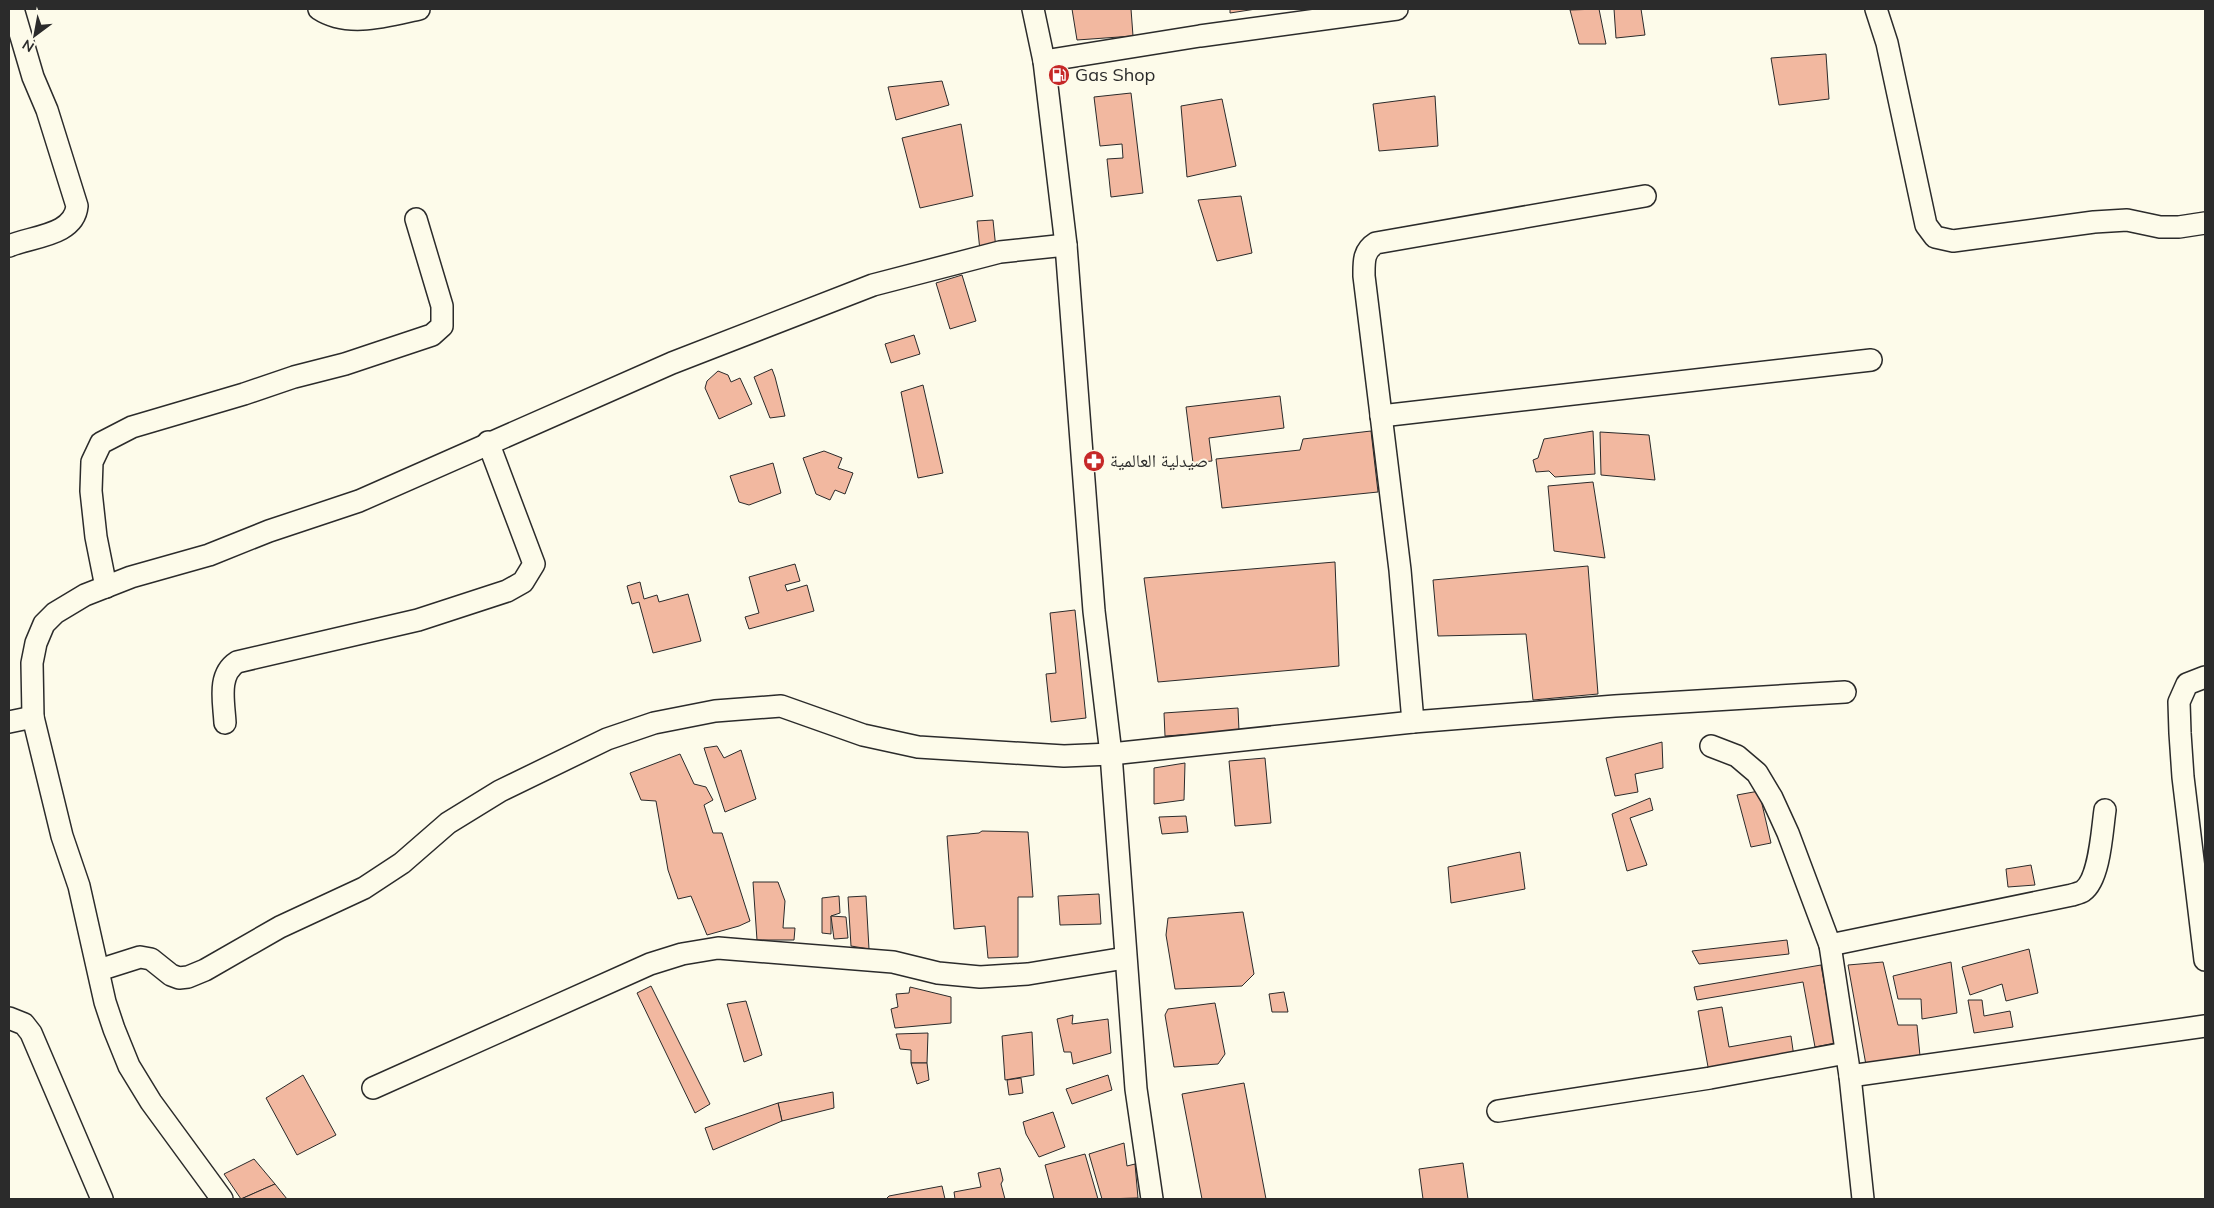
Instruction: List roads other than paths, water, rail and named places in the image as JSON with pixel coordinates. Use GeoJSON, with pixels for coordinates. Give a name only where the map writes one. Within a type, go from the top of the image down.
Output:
{"type":"FeatureCollection","features":[{"type":"Feature","properties":{"kind":"street"},"geometry":{"type":"LineString","coordinates":[[9,246],[62,229],[72,222],[77,206],[47,110],[32,77],[14,9]]}},
{"type":"Feature","properties":{"kind":"street"},"geometry":{"type":"LineString","coordinates":[[319,9],[340,19],[378,17],[419,9]]}},
{"type":"Feature","properties":{"kind":"street"},"geometry":{"type":"LineString","coordinates":[[1033,9],[1044,61],[1066,244],[1094,612],[1111,754],[1136,1089],[1152,1199]]}},
{"type":"Feature","properties":{"kind":"street"},"geometry":{"type":"LineString","coordinates":[[1044,61],[1210,34],[1397,9]]}},
{"type":"Feature","properties":{"kind":"street"},"geometry":{"type":"LineString","coordinates":[[1876,9],[1888,43],[1926,225],[1935,237],[1953,242],[2094,222],[2127,220],[2160,226],[2179,227],[2205,222]]}},
{"type":"Feature","properties":{"kind":"street"},"geometry":{"type":"LineString","coordinates":[[1413,722],[1400,570],[1364,276],[1364,259],[1368,247],[1376,243],[1645,196]]}},
{"type":"Feature","properties":{"kind":"street"},"geometry":{"type":"LineString","coordinates":[[106,587],[96,538],[91,492],[92,462],[101,443],[132,427],[294,377],[346,364],[432,335],[442,326],[442,306],[416,219]]}},
{"type":"Feature","properties":{"kind":"street"},"geometry":{"type":"LineString","coordinates":[[216,1198],[129,1066],[105,1002],[79,886],[62,836],[33,717],[32,663],[36,643],[44,624],[56,613],[85,595],[131,576],[209,555],[269,531],[359,501],[488,442],[672,362],[873,285],[1000,252],[1066,244]]}},
{"type":"Feature","properties":{"kind":"street"},"geometry":{"type":"LineString","coordinates":[[1381,416],[1871,360]]}},
{"type":"Feature","properties":{"kind":"street"},"geometry":{"type":"LineString","coordinates":[[225,723],[223,682],[229,667],[237,662],[418,620],[507,591],[523,582],[534,564],[488,442]]}},
{"type":"Feature","properties":{"kind":"street"},"geometry":{"type":"LineString","coordinates":[[2205,678],[2187,684],[2179,702],[2183,777],[2200,879],[2205,960]]}},
{"type":"Feature","properties":{"kind":"street"},"geometry":{"type":"LineString","coordinates":[[99,970],[140,957],[151,959],[171,975],[179,978],[188,977],[280,928],[364,888],[402,862],[448,823],[500,791],[608,739],[654,723],[715,711],[781,706],[864,735],[918,748],[1064,756],[1111,754],[1413,722],[1615,706],[1845,692]]}},
{"type":"Feature","properties":{"kind":"street"},"geometry":{"type":"LineString","coordinates":[[9,722],[33,717]]}},
{"type":"Feature","properties":{"kind":"street"},"geometry":{"type":"LineString","coordinates":[[1711,746],[1736,756],[1756,773],[1767,790],[1788,833],[1830,944],[1850,1076],[1863,1199]]}},
{"type":"Feature","properties":{"kind":"street"},"geometry":{"type":"LineString","coordinates":[[1830,944],[2072,895],[2084,890],[2093,878],[2105,810]]}},
{"type":"Feature","properties":{"kind":"street"},"geometry":{"type":"LineString","coordinates":[[373,1088],[650,964],[682,954],[718,948],[893,962],[938,973],[980,977],[1028,974],[1125,958]]}},
{"type":"Feature","properties":{"kind":"street"},"geometry":{"type":"LineString","coordinates":[[9,1018],[24,1024],[31,1033],[102,1199]]}},
{"type":"Feature","properties":{"kind":"street"},"geometry":{"type":"LineString","coordinates":[[1850,1076],[2205,1026]]}},
{"type":"Feature","properties":{"kind":"street"},"geometry":{"type":"LineString","coordinates":[[1498,1111],[1719,1077],[1846,1052]]}},
{"type":"Feature","properties":{"kind":"place","name":"Gas Shop"},"geometry":{"type":"Point","coordinates":[1059,75]}},
{"type":"Feature","properties":{"kind":"place","name":"صيدلية العالمية"},"geometry":{"type":"Point","coordinates":[1094,461]}}]}
